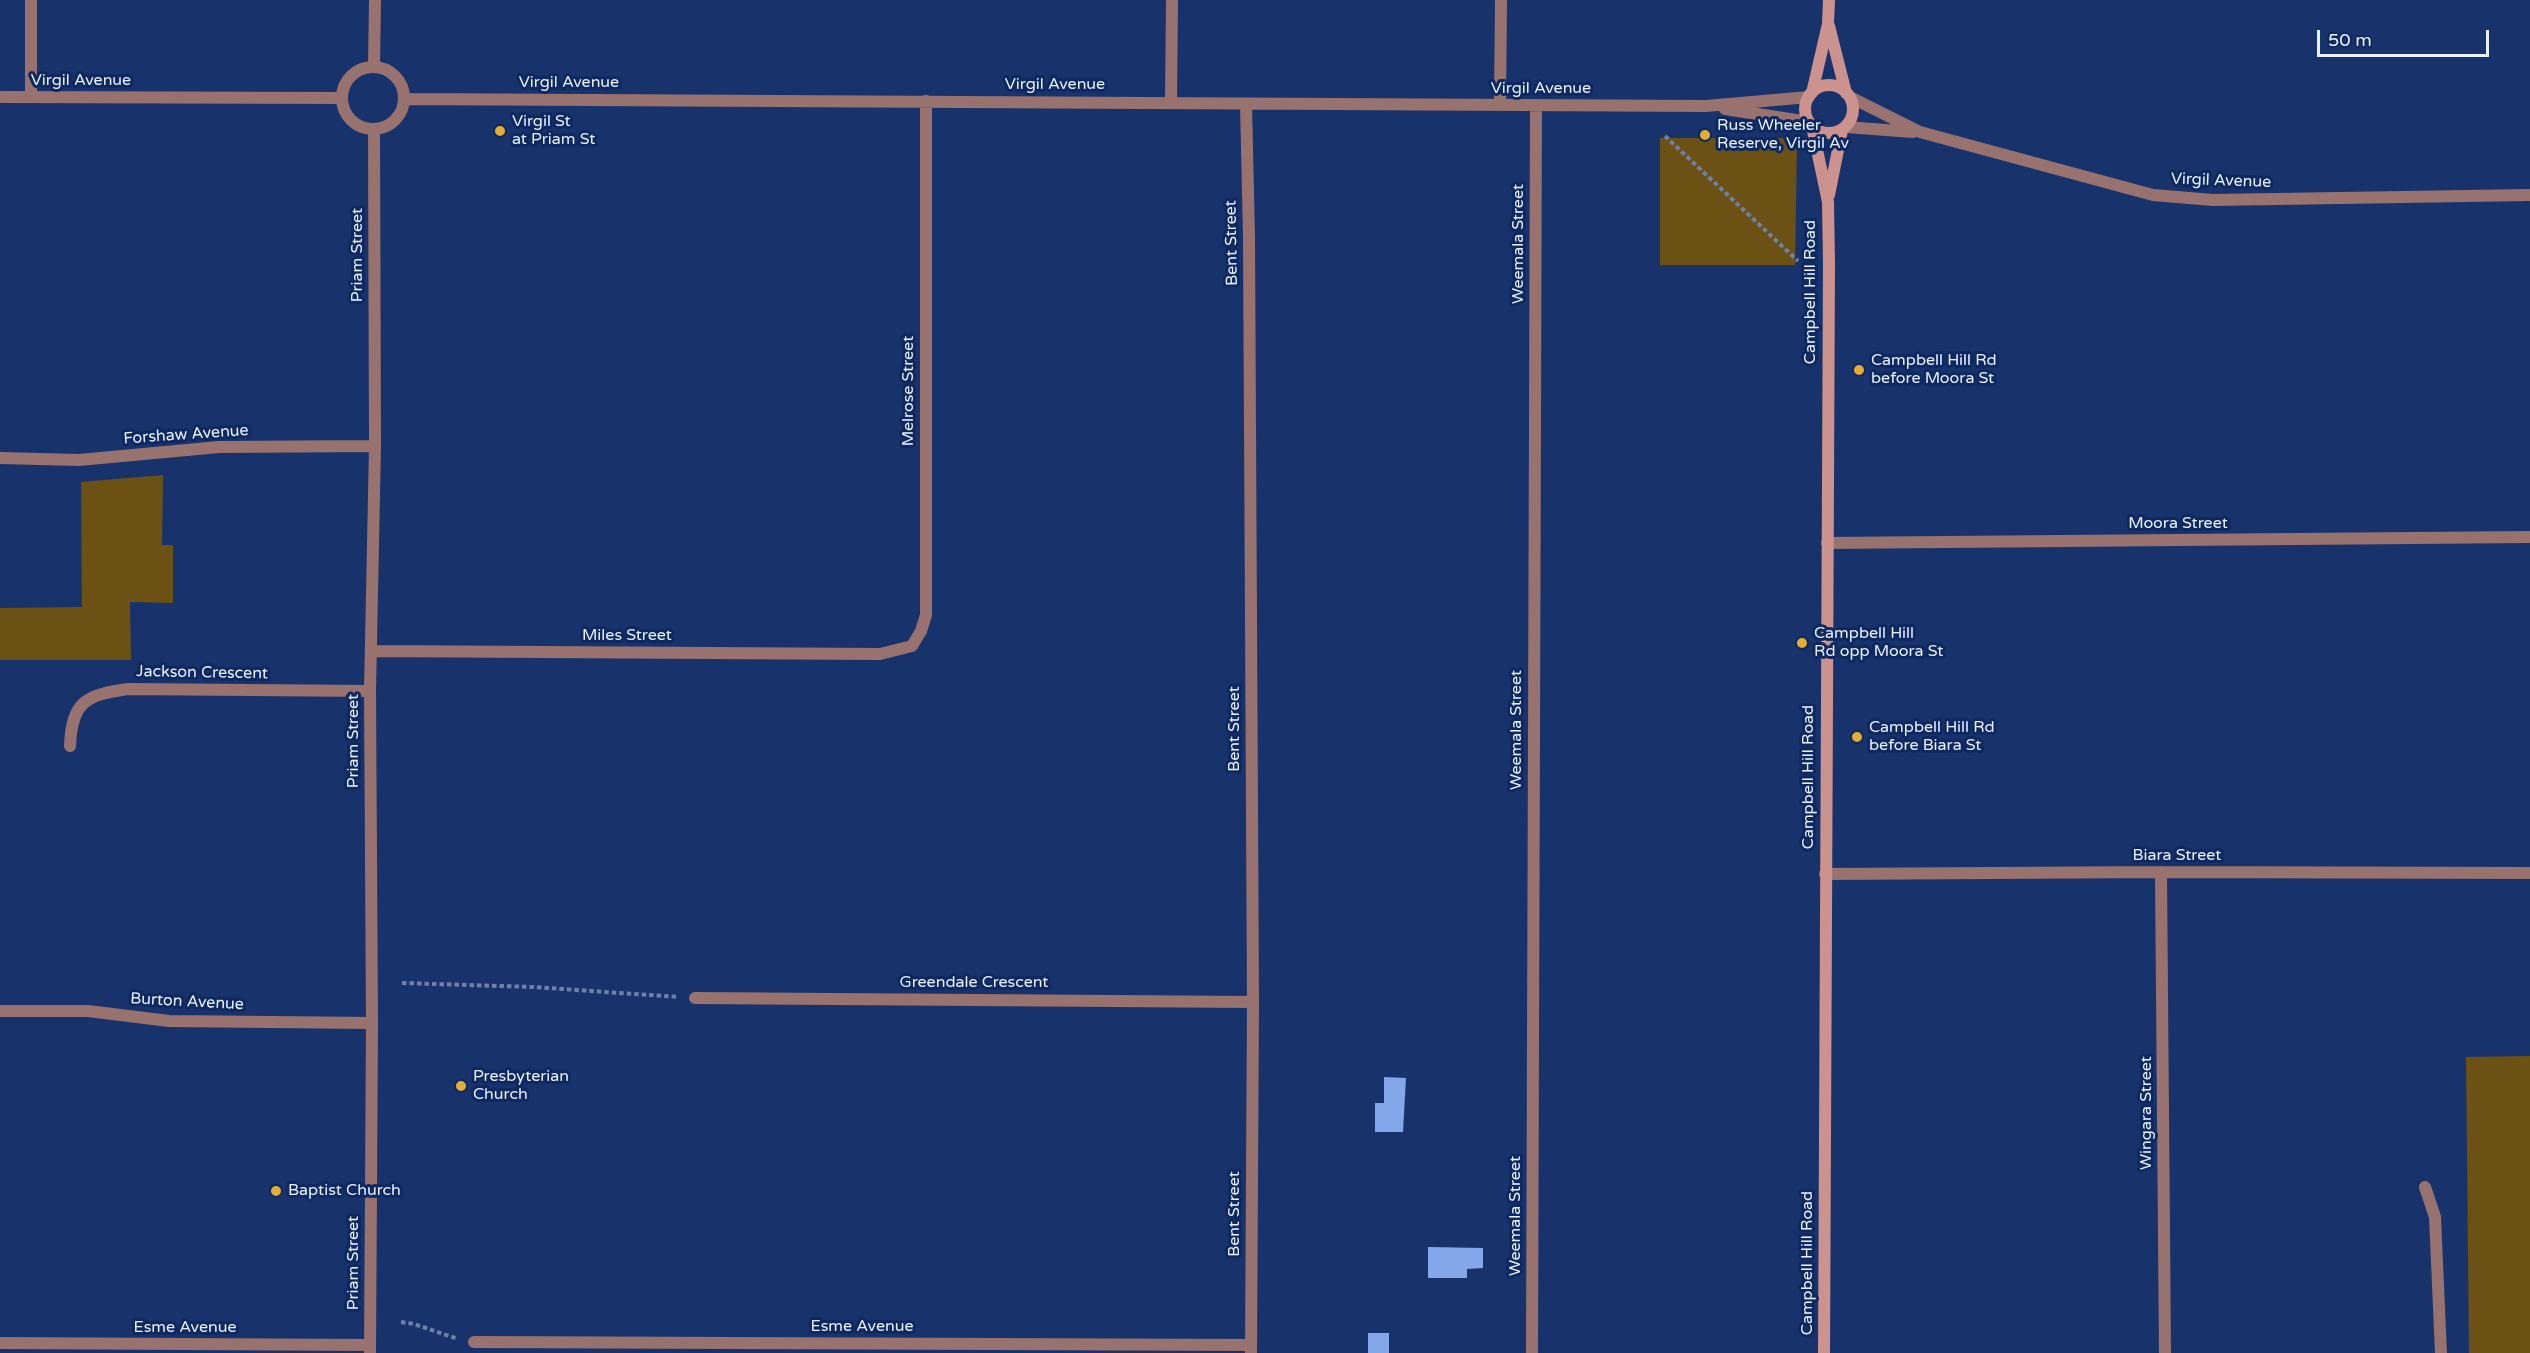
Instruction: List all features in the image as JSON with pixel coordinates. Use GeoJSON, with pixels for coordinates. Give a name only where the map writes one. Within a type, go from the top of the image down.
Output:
{"type":"FeatureCollection","features":[{"type":"Feature","properties":{"kind":"street"},"geometry":{"type":"LineString","coordinates":[[31,0],[31,97]]}},
{"type":"Feature","properties":{"kind":"street"},"geometry":{"type":"LineString","coordinates":[[374,68],[375,0]]}},
{"type":"Feature","properties":{"kind":"street"},"geometry":{"type":"LineString","coordinates":[[1171,103],[1172,0]]}},
{"type":"Feature","properties":{"kind":"street"},"geometry":{"type":"LineString","coordinates":[[1500,105],[1501,0]]}},
{"type":"Feature","properties":{"kind":"street"},"geometry":{"type":"LineString","coordinates":[[1828,24],[1853,112],[1844,128],[1826,133],[1810,124],[1805,106],[1811,94],[1828,24],[1829,0]]}},
{"type":"Feature","properties":{"kind":"street"},"geometry":{"type":"LineString","coordinates":[[374,68],[391,73],[398,79],[404,99],[399,115],[393,123],[374,130],[354,123],[347,116],[342,98],[344,87],[349,79],[364,69],[374,68]]}},
{"type":"Feature","properties":{"kind":"street"},"geometry":{"type":"LineString","coordinates":[[1811,94],[1827,86],[1837,87],[1848,95]]}},
{"type":"Feature","properties":{"kind":"street","name":"Virgil Avenue"},"geometry":{"type":"LineString","coordinates":[[404,99],[1706,106],[1811,94]]}},
{"type":"Feature","properties":{"kind":"street","name":"Virgil Avenue"},"geometry":{"type":"LineString","coordinates":[[1848,95],[1920,132],[2122,188],[2186,199],[2530,195]]}},
{"type":"Feature","properties":{"kind":"street","name":"Virgil Avenue"},"geometry":{"type":"LineString","coordinates":[[0,97],[342,98]]}},
{"type":"Feature","properties":{"kind":"street","name":"Melrose Street"},"geometry":{"type":"LineString","coordinates":[[880,654],[912,646],[921,631],[926,615],[926,101]]}},
{"type":"Feature","properties":{"kind":"street","name":"Bent Street"},"geometry":{"type":"LineString","coordinates":[[1246,104],[1249,237],[1253,1002],[1251,1349]]}},
{"type":"Feature","properties":{"kind":"street","name":"Weemala Street"},"geometry":{"type":"LineString","coordinates":[[1532,1353],[1536,106]]}},
{"type":"Feature","properties":{"kind":"street","name":"Virgil Avenue"},"geometry":{"type":"LineString","coordinates":[[1706,106],[1810,124]]}},
{"type":"Feature","properties":{"kind":"street","name":"Campbell Hill Road"},"geometry":{"type":"LineString","coordinates":[[1810,124],[1828,202]]}},
{"type":"Feature","properties":{"kind":"street","name":"Virgil Avenue"},"geometry":{"type":"LineString","coordinates":[[1844,128],[1920,132]]}},
{"type":"Feature","properties":{"kind":"street","name":"Campbell Hill Road"},"geometry":{"type":"LineString","coordinates":[[1824,1353],[1828,202],[1844,128]]}},
{"type":"Feature","properties":{"kind":"street","name":"Priam Street"},"geometry":{"type":"LineString","coordinates":[[370,1349],[372,1023],[370,691],[375,446],[374,130]]}},
{"type":"Feature","properties":{"kind":"street","name":"Forshaw Avenue"},"geometry":{"type":"LineString","coordinates":[[0,458],[79,460],[219,447],[375,446]]}},
{"type":"Feature","properties":{"kind":"street","name":"Moora Street"},"geometry":{"type":"LineString","coordinates":[[1827,543],[2530,537]]}},
{"type":"Feature","properties":{"kind":"street","name":"Miles Street"},"geometry":{"type":"LineString","coordinates":[[372,651],[880,654]]}},
{"type":"Feature","properties":{"kind":"street","name":"Jackson Crescent"},"geometry":{"type":"LineString","coordinates":[[70,746],[71,723],[75,713],[83,704],[112,691],[128,689],[370,691]]}},
{"type":"Feature","properties":{"kind":"street","name":"Wingara Street"},"geometry":{"type":"LineString","coordinates":[[2161,872],[2165,1353]]}},
{"type":"Feature","properties":{"kind":"street","name":"Biara Street"},"geometry":{"type":"LineString","coordinates":[[1825,874],[2530,873]]}},
{"type":"Feature","properties":{"kind":"street","name":"Greendale Crescent"},"geometry":{"type":"LineString","coordinates":[[695,998],[1253,1002]]}},
{"type":"Feature","properties":{"kind":"street","name":"Burton Avenue"},"geometry":{"type":"LineString","coordinates":[[0,1011],[88,1011],[169,1021],[372,1023]]}},
{"type":"Feature","properties":{"kind":"street"},"geometry":{"type":"LineString","coordinates":[[2425,1187],[2435,1217],[2441,1353]]}},
{"type":"Feature","properties":{"kind":"street","name":"Esme Avenue"},"geometry":{"type":"LineString","coordinates":[[474,1342],[1251,1349]]}},
{"type":"Feature","properties":{"kind":"street","name":"Esme Avenue"},"geometry":{"type":"LineString","coordinates":[[0,1343],[370,1349]]}},
{"type":"Feature","properties":{"kind":"path"},"geometry":{"type":"LineString","coordinates":[[1665,136],[1798,261]]}},
{"type":"Feature","properties":{"kind":"path"},"geometry":{"type":"LineString","coordinates":[[402,983],[533,987],[695,998]]}},
{"type":"Feature","properties":{"kind":"path"},"geometry":{"type":"LineString","coordinates":[[401,1322],[474,1342]]}},
{"type":"Feature","properties":{"kind":"shaded area"},"geometry":{"type":"Polygon","coordinates":[[[1660,138],[1790,138],[1797,142],[1795,265],[1660,265],[1660,138]]]}},
{"type":"Feature","properties":{"kind":"shaded area"},"geometry":{"type":"Polygon","coordinates":[[[163,475],[162,545],[173,545],[173,603],[130,602],[131,660],[0,660],[0,608],[82,607],[81,482],[163,475]]]}},
{"type":"Feature","properties":{"kind":"shaded area"},"geometry":{"type":"Polygon","coordinates":[[[2530,1056],[2530,1353],[2469,1353],[2466,1057],[2530,1056]]]}},
{"type":"Feature","properties":{"kind":"building"},"geometry":{"type":"Polygon","coordinates":[[[1384,1077],[1406,1078],[1403,1132],[1375,1132],[1375,1103],[1384,1103],[1384,1077]]]}},
{"type":"Feature","properties":{"kind":"building"},"geometry":{"type":"Polygon","coordinates":[[[1428,1247],[1483,1248],[1483,1268],[1467,1269],[1467,1278],[1428,1278],[1428,1247]]]}},
{"type":"Feature","properties":{"kind":"building"},"geometry":{"type":"Polygon","coordinates":[[[1368,1333],[1389,1333],[1389,1353],[1368,1353],[1368,1333]]]}},
{"type":"Feature","properties":{"kind":"place","name":"Virgil St at Priam St"},"geometry":{"type":"Point","coordinates":[500,131]}},
{"type":"Feature","properties":{"kind":"place","name":"Russ Wheeler Reserve, Virgil Av"},"geometry":{"type":"Point","coordinates":[1705,135]}},
{"type":"Feature","properties":{"kind":"place","name":"Campbell Hill Rd before Moora St"},"geometry":{"type":"Point","coordinates":[1859,370]}},
{"type":"Feature","properties":{"kind":"place","name":"Campbell Hill Rd opp Moora St"},"geometry":{"type":"Point","coordinates":[1802,643]}},
{"type":"Feature","properties":{"kind":"place","name":"Campbell Hill Rd before Biara St"},"geometry":{"type":"Point","coordinates":[1857,737]}},
{"type":"Feature","properties":{"kind":"place","name":"Presbyterian Church"},"geometry":{"type":"Point","coordinates":[461,1086]}},
{"type":"Feature","properties":{"kind":"place","name":"Baptist Church"},"geometry":{"type":"Point","coordinates":[276,1191]}}]}
